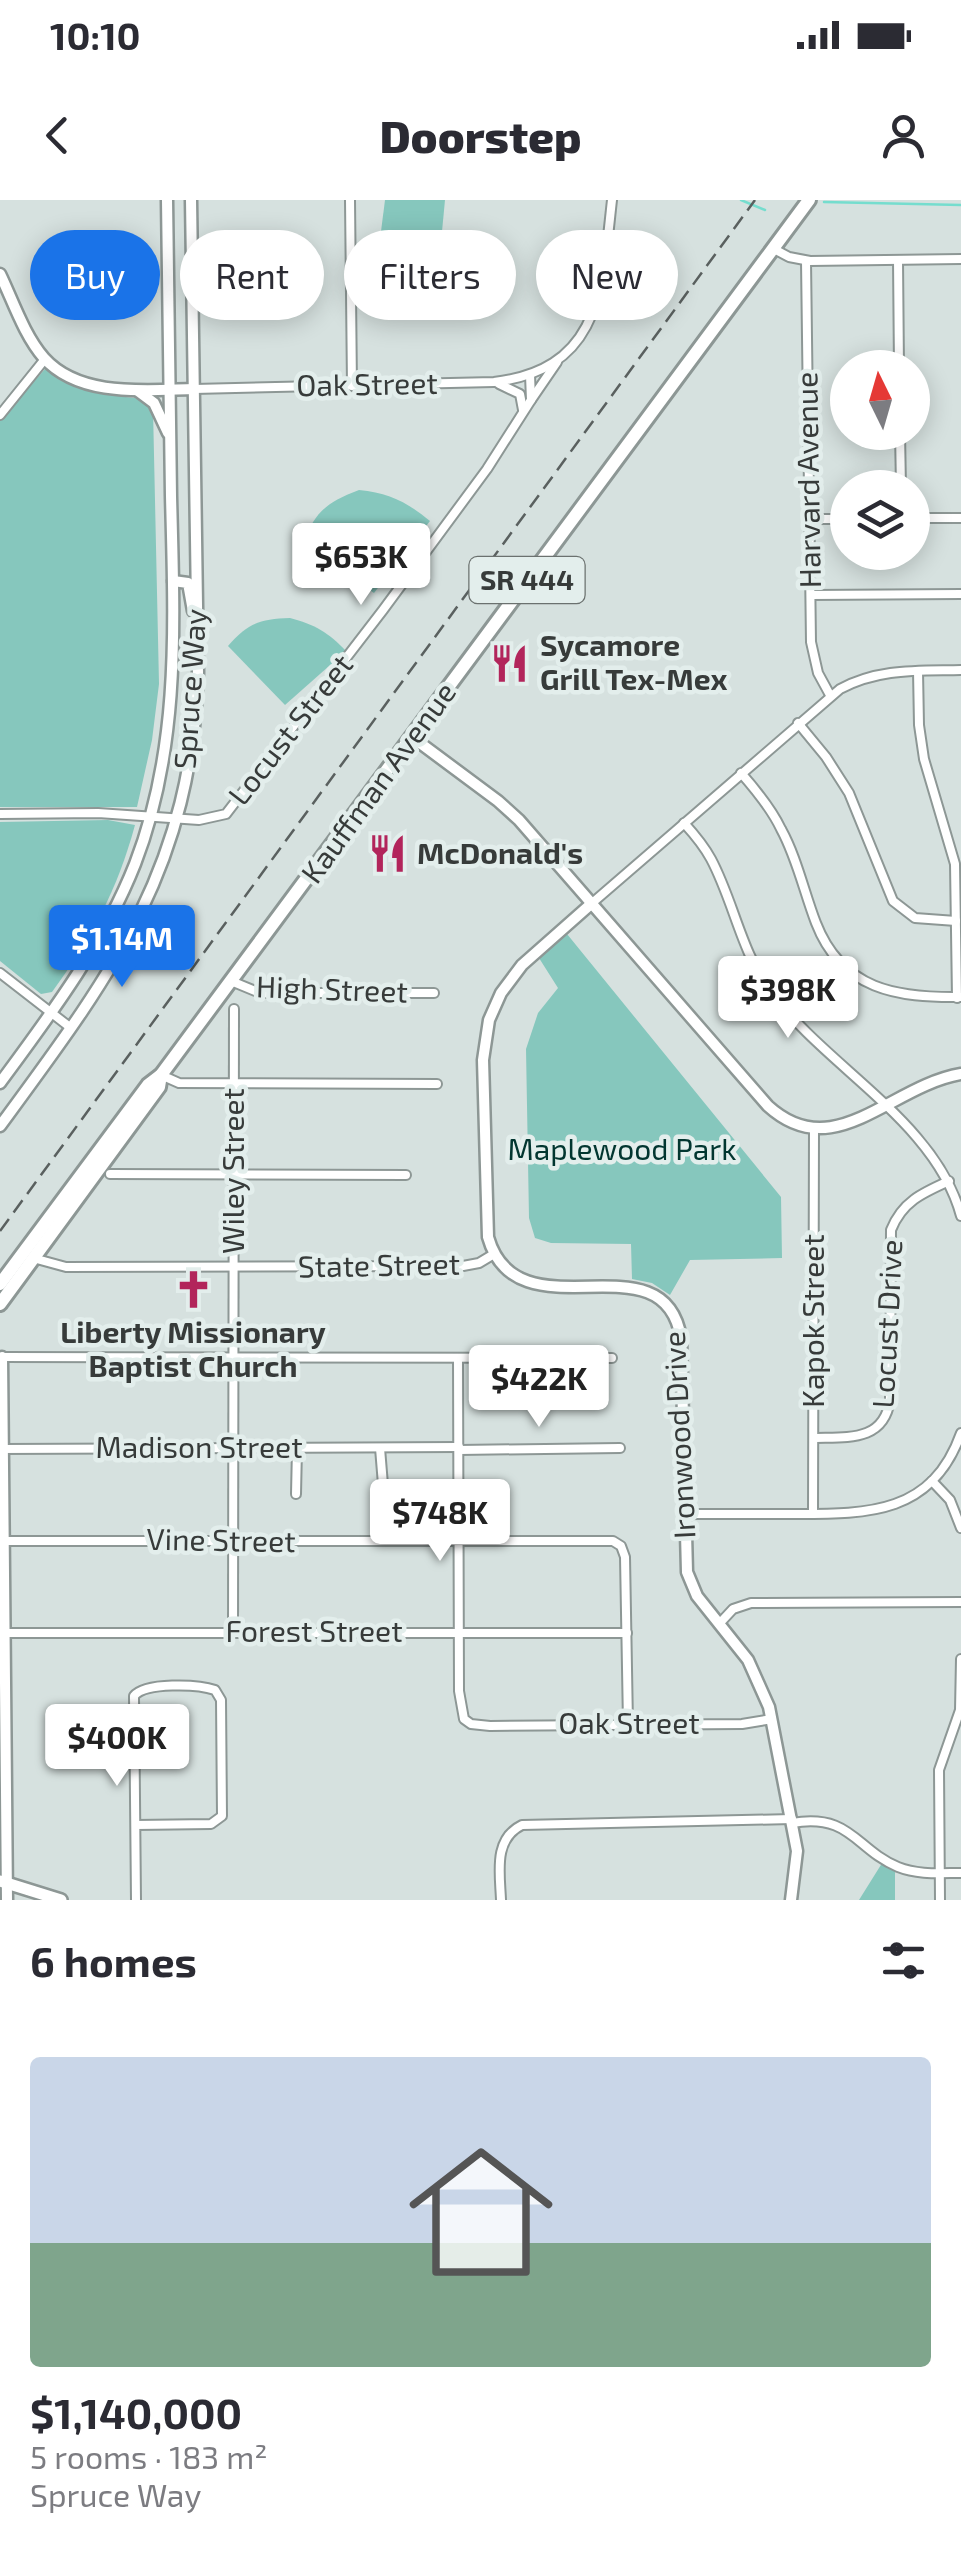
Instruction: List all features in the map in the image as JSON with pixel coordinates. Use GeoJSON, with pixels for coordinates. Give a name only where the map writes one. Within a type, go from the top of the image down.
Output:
{"type":"FeatureCollection","features":[{"type":"Feature","properties":{"kind":"main road","name":"Kauffman Avenue"},"geometry":{"type":"LineString","coordinates":[[0,1304],[28,1255],[148,1086],[161,1075],[809,200]]}},
{"type":"Feature","properties":{"kind":"main road","name":"Kauffman Avenue"},"geometry":{"type":"LineString","coordinates":[[0,1284],[28,1255]]}},
{"type":"Feature","properties":{"kind":"main road"},"geometry":{"type":"LineString","coordinates":[[3,1882],[61,1900]]}},
{"type":"Feature","properties":{"kind":"street","name":"Spruce Way"},"geometry":{"type":"LineString","coordinates":[[0,1083],[51,1014],[114,912],[150,817],[162,770],[170,714],[173,581],[167,200]]}},
{"type":"Feature","properties":{"kind":"street","name":"Spruce Way"},"geometry":{"type":"LineString","coordinates":[[0,1126],[114,966],[139,920],[177,819],[195,721],[198,621],[191,200]]}},
{"type":"Feature","properties":{"kind":"street"},"geometry":{"type":"LineString","coordinates":[[350,200],[352,386]]}},
{"type":"Feature","properties":{"kind":"street","name":"Locust Street"},"geometry":{"type":"LineString","coordinates":[[0,814],[98,812],[211,819],[234,806],[438,536],[560,358],[581,336],[597,307],[603,283],[612,200]]}},
{"type":"Feature","properties":{"kind":"street"},"geometry":{"type":"LineString","coordinates":[[774,249],[806,261],[961,259]]}},
{"type":"Feature","properties":{"kind":"street"},"geometry":{"type":"LineString","coordinates":[[898,260],[900,350]]}},
{"type":"Feature","properties":{"kind":"street","name":"Harvard Avenue"},"geometry":{"type":"LineString","coordinates":[[806,261],[814,662],[830,696]]}},
{"type":"Feature","properties":{"kind":"street"},"geometry":{"type":"LineString","coordinates":[[0,274],[45,359],[0,415]]}},
{"type":"Feature","properties":{"kind":"street","name":"Oak Street"},"geometry":{"type":"LineString","coordinates":[[45,359],[68,376],[86,383],[170,390],[494,382],[530,375],[560,358]]}},
{"type":"Feature","properties":{"kind":"street"},"geometry":{"type":"LineString","coordinates":[[530,375],[531,400]]}},
{"type":"Feature","properties":{"kind":"street"},"geometry":{"type":"LineString","coordinates":[[494,382],[520,394],[523,413]]}},
{"type":"Feature","properties":{"kind":"street"},"geometry":{"type":"LineString","coordinates":[[138,390],[154,403],[170,440]]}},
{"type":"Feature","properties":{"kind":"street"},"geometry":{"type":"LineString","coordinates":[[810,519],[830,518]]}},
{"type":"Feature","properties":{"kind":"street"},"geometry":{"type":"LineString","coordinates":[[930,518],[961,518]]}},
{"type":"Feature","properties":{"kind":"street"},"geometry":{"type":"LineString","coordinates":[[173,581],[188,583],[198,621]]}},
{"type":"Feature","properties":{"kind":"street"},"geometry":{"type":"LineString","coordinates":[[811,595],[961,594]]}},
{"type":"Feature","properties":{"kind":"street"},"geometry":{"type":"LineString","coordinates":[[494,1254],[487,1230],[483,1060],[489,1020],[501,993],[522,965],[830,696],[871,676],[961,670]]}},
{"type":"Feature","properties":{"kind":"street"},"geometry":{"type":"LineString","coordinates":[[742,772],[781,828],[819,930],[843,964],[865,982],[895,994],[959,998],[954,857],[924,759],[918,671]]}},
{"type":"Feature","properties":{"kind":"street"},"geometry":{"type":"LineString","coordinates":[[798,722],[849,793],[892,901],[915,918],[956,921]]}},
{"type":"Feature","properties":{"kind":"street"},"geometry":{"type":"LineString","coordinates":[[412,737],[507,809],[768,1106],[788,1121],[814,1129],[845,1125],[926,1083],[961,1074]]}},
{"type":"Feature","properties":{"kind":"street"},"geometry":{"type":"LineString","coordinates":[[684,822],[713,862],[750,956],[769,990],[800,1028],[926,1146],[948,1181],[961,1216]]}},
{"type":"Feature","properties":{"kind":"street"},"geometry":{"type":"LineString","coordinates":[[0,973],[72,1029]]}},
{"type":"Feature","properties":{"kind":"street","name":"High Street"},"geometry":{"type":"LineString","coordinates":[[231,981],[260,994],[434,994]]}},
{"type":"Feature","properties":{"kind":"street","name":"Wiley Street"},"geometry":{"type":"LineString","coordinates":[[233,1632],[234,1010]]}},
{"type":"Feature","properties":{"kind":"street"},"geometry":{"type":"LineString","coordinates":[[161,1075],[178,1083],[437,1084]]}},
{"type":"Feature","properties":{"kind":"street","name":"Kapok Street"},"geometry":{"type":"LineString","coordinates":[[814,1129],[814,1514]]}},
{"type":"Feature","properties":{"kind":"street"},"geometry":{"type":"LineString","coordinates":[[110,1174],[406,1175]]}},
{"type":"Feature","properties":{"kind":"street","name":"Locust Drive"},"geometry":{"type":"LineString","coordinates":[[814,1438],[864,1436],[886,1417],[890,1400],[891,1230],[900,1211],[911,1200],[948,1181]]}},
{"type":"Feature","properties":{"kind":"street","name":"State Street"},"geometry":{"type":"LineString","coordinates":[[28,1255],[66,1267],[234,1267],[464,1266],[480,1263],[494,1254]]}},
{"type":"Feature","properties":{"kind":"street","name":"Ironwood Drive"},"geometry":{"type":"LineString","coordinates":[[494,1254],[509,1272],[530,1284],[636,1287],[656,1296],[671,1311],[681,1338],[689,1580],[696,1596],[748,1660],[772,1719],[797,1858],[791,1900]]}},
{"type":"Feature","properties":{"kind":"street"},"geometry":{"type":"LineString","coordinates":[[7,1900],[3,1882],[1,1357],[612,1358]]}},
{"type":"Feature","properties":{"kind":"street"},"geometry":{"type":"LineString","coordinates":[[458,1358],[459,1633]]}},
{"type":"Feature","properties":{"kind":"street"},"geometry":{"type":"LineString","coordinates":[[684,1514],[858,1514],[889,1508],[914,1496],[932,1481],[947,1464],[961,1434]]}},
{"type":"Feature","properties":{"kind":"street"},"geometry":{"type":"LineString","coordinates":[[296,1448],[296,1494]]}},
{"type":"Feature","properties":{"kind":"street"},"geometry":{"type":"LineString","coordinates":[[380,1448],[384,1497]]}},
{"type":"Feature","properties":{"kind":"street","name":"Madison Street"},"geometry":{"type":"LineString","coordinates":[[2,1449],[620,1448]]}},
{"type":"Feature","properties":{"kind":"street"},"geometry":{"type":"LineString","coordinates":[[932,1481],[950,1500],[961,1528]]}},
{"type":"Feature","properties":{"kind":"street","name":"Vine Street"},"geometry":{"type":"LineString","coordinates":[[2,1541],[609,1540],[621,1546],[625,1557],[628,1633]]}},
{"type":"Feature","properties":{"kind":"street"},"geometry":{"type":"LineString","coordinates":[[719,1624],[733,1609],[751,1603],[961,1602]]}},
{"type":"Feature","properties":{"kind":"street","name":"Forest Street"},"geometry":{"type":"LineString","coordinates":[[2,1633],[628,1633]]}},
{"type":"Feature","properties":{"kind":"street","name":"Oak Street"},"geometry":{"type":"LineString","coordinates":[[459,1633],[461,1714],[471,1724],[742,1724],[772,1719]]}},
{"type":"Feature","properties":{"kind":"street"},"geometry":{"type":"LineString","coordinates":[[628,1633],[628,1724]]}},
{"type":"Feature","properties":{"kind":"street"},"geometry":{"type":"LineString","coordinates":[[940,1900],[940,1770],[960,1710],[961,1660]]}},
{"type":"Feature","properties":{"kind":"street"},"geometry":{"type":"LineString","coordinates":[[136,1825],[211,1824],[219,1820],[223,1812],[218,1692],[200,1686],[146,1687],[136,1692],[133,1700],[136,1900]]}},
{"type":"Feature","properties":{"kind":"street"},"geometry":{"type":"LineString","coordinates":[[501,1900],[502,1844],[510,1832],[522,1825],[812,1821],[835,1825],[856,1836],[895,1866],[916,1872],[961,1873]]}},
{"type":"Feature","properties":{"kind":"green space"},"geometry":{"type":"Polygon","coordinates":[[[385,200],[445,200],[442,230],[381,230],[385,200]]]}},
{"type":"Feature","properties":{"kind":"green space"},"geometry":{"type":"Polygon","coordinates":[[[45,369],[92,390],[144,399],[153,409],[159,684],[137,807],[0,807],[0,420],[45,369]]]}},
{"type":"Feature","properties":{"kind":"green space"},"geometry":{"type":"Polygon","coordinates":[[[359,490],[397,500],[430,521],[374,593],[302,543],[323,509],[359,490]]]}},
{"type":"Feature","properties":{"kind":"green space"},"geometry":{"type":"Polygon","coordinates":[[[290,618],[321,630],[346,651],[285,705],[228,646],[255,624],[290,618]]]}},
{"type":"Feature","properties":{"kind":"green space"},"geometry":{"type":"Polygon","coordinates":[[[108,820],[135,825],[120,871],[79,952],[52,992],[41,994],[0,961],[0,822],[108,820]]]}},
{"type":"Feature","properties":{"kind":"green space","name":"Maplewood Park"},"geometry":{"type":"Polygon","coordinates":[[[567,934],[781,1197],[782,1258],[690,1260],[670,1295],[652,1283],[632,1279],[631,1244],[551,1243],[535,1238],[529,1218],[526,1049],[538,1013],[558,988],[539,958],[567,934]]]}},
{"type":"Feature","properties":{"kind":"green space"},"geometry":{"type":"Polygon","coordinates":[[[884,1860],[895,1866],[895,1900],[859,1900],[884,1860]]]}},
{"type":"Feature","properties":{"kind":"waterway"},"geometry":{"type":"LineString","coordinates":[[741,200],[765,210]]}},
{"type":"Feature","properties":{"kind":"waterway"},"geometry":{"type":"LineString","coordinates":[[824,202],[961,205]]}},
{"type":"Feature","properties":{"kind":"railway"},"geometry":{"type":"LineString","coordinates":[[0,1231],[755,200]]}},
{"type":"Feature","properties":{"kind":"place","name":"Sycamore Grill Tex-Mex"},"geometry":{"type":"Point","coordinates":[510,663]}},
{"type":"Feature","properties":{"kind":"place","name":"McDonald's"},"geometry":{"type":"Point","coordinates":[387,854]}},
{"type":"Feature","properties":{"kind":"place","name":"Liberty Missionary Baptist Church"},"geometry":{"type":"Point","coordinates":[193,1289]}}]}
